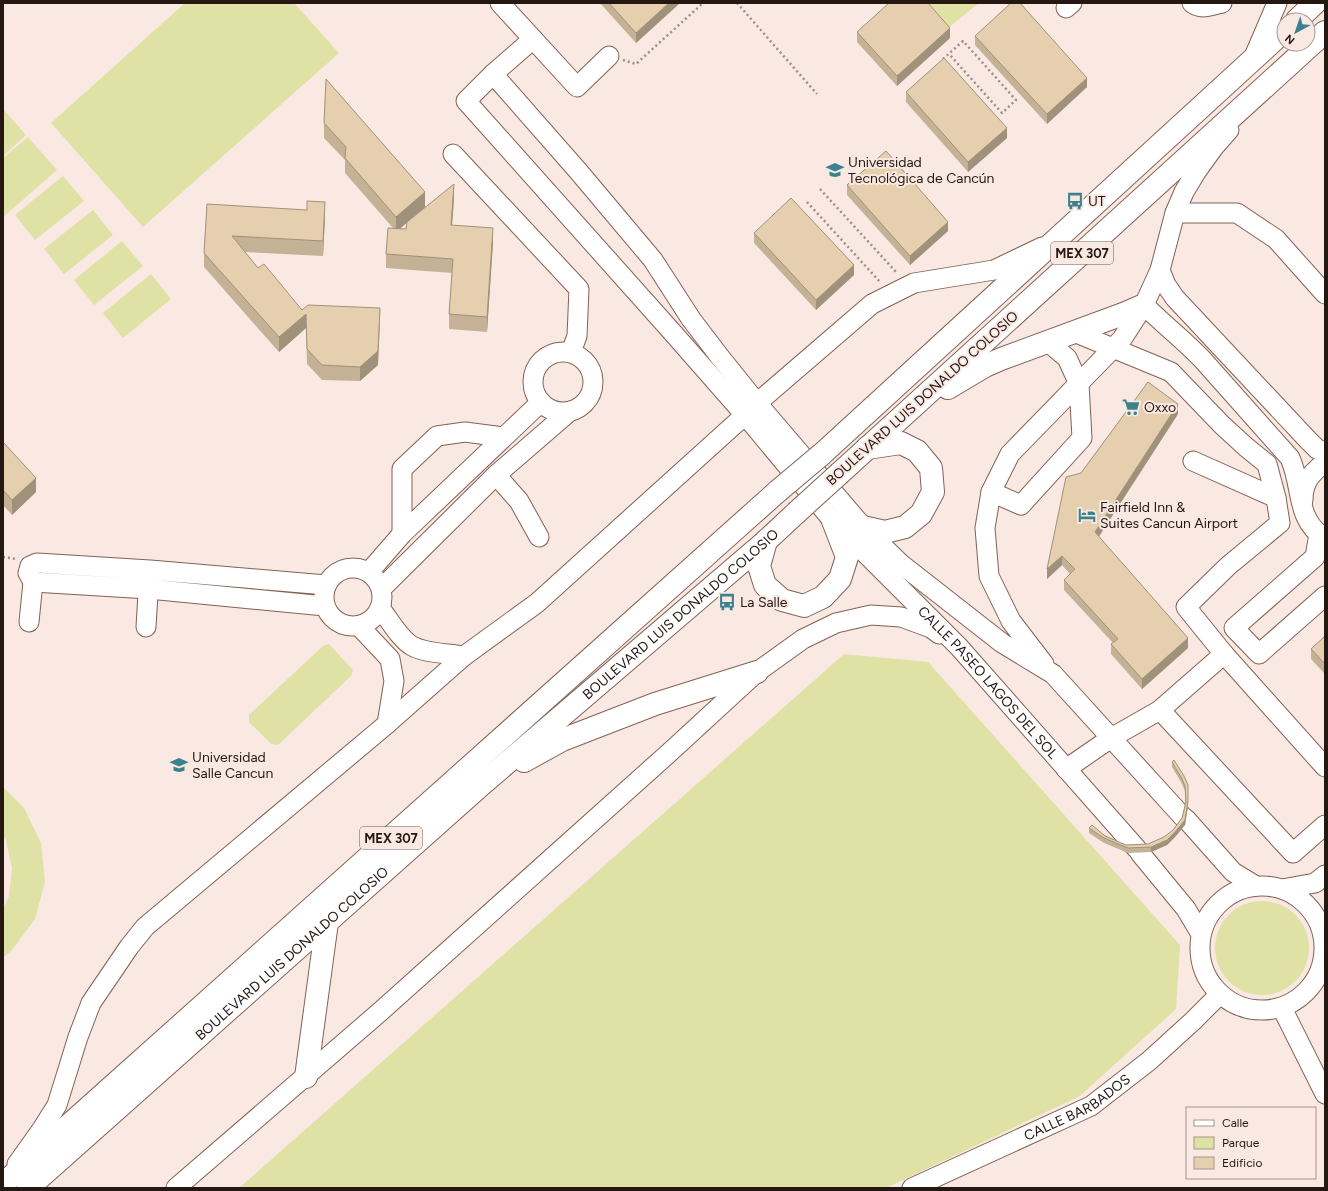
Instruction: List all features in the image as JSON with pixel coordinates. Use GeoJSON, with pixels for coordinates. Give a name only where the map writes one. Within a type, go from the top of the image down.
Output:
{"type":"FeatureCollection","features":[{"type":"Feature","properties":{"kind":"main road"},"geometry":{"type":"LineString","coordinates":[[1306,12],[1316,3]]}},
{"type":"Feature","properties":{"kind":"main road","name":"BOULEVARD LUIS DONALDO COLOSIO"},"geometry":{"type":"LineString","coordinates":[[28,1188],[481,785],[766,541],[1325,32]]}},
{"type":"Feature","properties":{"kind":"main road","name":"BOULEVARD LUIS DONALDO COLOSIO"},"geometry":{"type":"LineString","coordinates":[[3,1184],[778,491],[822,454],[1052,242],[1276,39]]}},
{"type":"Feature","properties":{"kind":"main road"},"geometry":{"type":"LineString","coordinates":[[907,412],[985,366],[1144,305]]}},
{"type":"Feature","properties":{"kind":"main road"},"geometry":{"type":"LineString","coordinates":[[863,527],[885,532],[905,527],[921,514],[934,492],[931,468],[917,451],[901,443],[867,448]]}},
{"type":"Feature","properties":{"kind":"main road"},"geometry":{"type":"LineString","coordinates":[[766,541],[759,566],[765,585],[782,600],[804,606],[823,597],[840,579],[847,558],[833,521]]}},
{"type":"Feature","properties":{"kind":"main road"},"geometry":{"type":"LineString","coordinates":[[481,785],[562,740],[655,704],[757,672]]}},
{"type":"Feature","properties":{"kind":"main road"},"geometry":{"type":"LineString","coordinates":[[306,1077],[328,922]]}},
{"type":"Feature","properties":{"kind":"street"},"geometry":{"type":"LineString","coordinates":[[500,3],[577,86],[609,56]]}},
{"type":"Feature","properties":{"kind":"street"},"geometry":{"type":"LineString","coordinates":[[1192,3],[1204,8],[1222,3]]}},
{"type":"Feature","properties":{"kind":"street"},"geometry":{"type":"LineString","coordinates":[[1253,59],[1277,3]]}},
{"type":"Feature","properties":{"kind":"street"},"geometry":{"type":"LineString","coordinates":[[533,38],[493,74],[466,102],[673,333],[751,409]]}},
{"type":"Feature","properties":{"kind":"street"},"geometry":{"type":"LineString","coordinates":[[493,74],[579,172],[648,254],[751,409]]}},
{"type":"Feature","properties":{"kind":"street"},"geometry":{"type":"LineString","coordinates":[[1053,674],[1011,621],[989,576],[985,528],[992,492],[1010,454],[1122,339],[1144,305],[1160,270],[1175,214],[1184,192],[1214,147],[1274,78]]}},
{"type":"Feature","properties":{"kind":"street"},"geometry":{"type":"LineString","coordinates":[[453,154],[579,289],[577,336],[571,352]]}},
{"type":"Feature","properties":{"kind":"street"},"geometry":{"type":"LineString","coordinates":[[1175,214],[1237,213],[1276,239],[1325,294]]}},
{"type":"Feature","properties":{"kind":"street"},"geometry":{"type":"LineString","coordinates":[[3,1184],[57,1105],[78,1037],[91,1003],[129,947],[145,927],[387,724],[464,656],[537,603],[751,409],[872,304],[914,283],[994,270],[1052,242]]}},
{"type":"Feature","properties":{"kind":"street"},"geometry":{"type":"LineString","coordinates":[[1160,270],[1166,286],[1174,298],[1322,454]]}},
{"type":"Feature","properties":{"kind":"street"},"geometry":{"type":"LineString","coordinates":[[1144,305],[1202,359],[1290,458],[1294,468],[1306,519],[1311,527],[1322,536],[1320,563],[1234,628],[1259,654],[1325,596]]}},
{"type":"Feature","properties":{"kind":"street"},"geometry":{"type":"LineString","coordinates":[[673,333],[691,319]]}},
{"type":"Feature","properties":{"kind":"street"},"geometry":{"type":"LineString","coordinates":[[1074,332],[1171,372],[1222,425],[1267,464],[1276,498],[1280,523],[1228,566],[1186,607],[1224,654],[1325,767]]}},
{"type":"Feature","properties":{"kind":"street"},"geometry":{"type":"LineString","coordinates":[[992,492],[1021,505],[1082,438],[1079,384],[1067,358],[1048,342]]}},
{"type":"Feature","properties":{"kind":"street"},"geometry":{"type":"LineString","coordinates":[[381,590],[496,475],[570,411],[587,401],[592,392],[594,382],[588,363],[580,356],[571,352],[561,351],[552,353],[543,358],[533,375],[535,394],[541,402],[554,411],[570,411]]}},
{"type":"Feature","properties":{"kind":"street"},"geometry":{"type":"LineString","coordinates":[[368,572],[402,534],[541,402]]}},
{"type":"Feature","properties":{"kind":"street","name":"CALLE PASEO LAGOS DEL SOL"},"geometry":{"type":"LineString","coordinates":[[751,409],[833,521],[959,647],[1139,851],[1186,909],[1201,934]]}},
{"type":"Feature","properties":{"kind":"street","name":"CALLE PASEO LAGOS DEL SOL"},"geometry":{"type":"LineString","coordinates":[[751,409],[863,527],[901,564],[1002,643],[1053,674],[1234,872],[1256,886]]}},
{"type":"Feature","properties":{"kind":"street"},"geometry":{"type":"LineString","coordinates":[[402,534],[402,469],[437,436],[465,432],[503,437]]}},
{"type":"Feature","properties":{"kind":"street"},"geometry":{"type":"LineString","coordinates":[[1294,468],[1322,454]]}},
{"type":"Feature","properties":{"kind":"street"},"geometry":{"type":"LineString","coordinates":[[1303,509],[1303,491],[1322,454]]}},
{"type":"Feature","properties":{"kind":"street"},"geometry":{"type":"LineString","coordinates":[[1193,461],[1276,498]]}},
{"type":"Feature","properties":{"kind":"street"},"geometry":{"type":"LineString","coordinates":[[496,475],[519,501],[539,537]]}},
{"type":"Feature","properties":{"kind":"street"},"geometry":{"type":"LineString","coordinates":[[29,622],[33,582],[28,573],[30,566],[36,563],[150,570],[326,585]]}},
{"type":"Feature","properties":{"kind":"street"},"geometry":{"type":"LineString","coordinates":[[359,568],[368,572],[378,583],[381,590],[382,599],[380,608],[371,619],[359,626],[342,624],[335,620],[325,606],[324,592],[326,585],[331,577],[344,569],[359,568]]}},
{"type":"Feature","properties":{"kind":"street"},"geometry":{"type":"LineString","coordinates":[[146,627],[150,570]]}},
{"type":"Feature","properties":{"kind":"street"},"geometry":{"type":"LineString","coordinates":[[33,582],[149,589],[325,606]]}},
{"type":"Feature","properties":{"kind":"street"},"geometry":{"type":"LineString","coordinates":[[380,608],[406,641],[413,646],[426,650],[464,656]]}},
{"type":"Feature","properties":{"kind":"street"},"geometry":{"type":"LineString","coordinates":[[176,1188],[306,1077],[531,877],[757,672],[803,639],[836,623],[871,615],[901,618],[931,628],[959,647]]}},
{"type":"Feature","properties":{"kind":"street"},"geometry":{"type":"LineString","coordinates":[[359,626],[390,659],[394,681],[387,724]]}},
{"type":"Feature","properties":{"kind":"street"},"geometry":{"type":"LineString","coordinates":[[1066,769],[1111,738],[1160,710],[1224,654]]}},
{"type":"Feature","properties":{"kind":"street"},"geometry":{"type":"LineString","coordinates":[[1160,710],[1293,853],[1325,825]]}},
{"type":"Feature","properties":{"kind":"street"},"geometry":{"type":"LineString","coordinates":[[1282,889],[1315,883],[1325,874]]}},
{"type":"Feature","properties":{"kind":"street"},"geometry":{"type":"LineString","coordinates":[[1256,886],[1270,886],[1282,889],[1305,903],[1313,912],[1320,924],[1324,934],[1325,949],[1322,980],[1313,985],[1304,995],[1294,1002],[1282,1008],[1256,1010],[1243,1007],[1231,1002],[1220,994],[1211,984],[1201,960],[1201,934],[1205,922],[1212,910],[1221,901],[1232,894],[1244,888],[1256,886]]}},
{"type":"Feature","properties":{"kind":"street","name":"CALLE BARBADOS"},"geometry":{"type":"LineString","coordinates":[[912,1188],[1091,1106],[1149,1061],[1220,994]]}},
{"type":"Feature","properties":{"kind":"street"},"geometry":{"type":"LineString","coordinates":[[1282,1008],[1325,1094]]}},
{"type":"Feature","properties":{"kind":"path"},"geometry":{"type":"LineString","coordinates":[[609,56],[636,64],[703,3]]}},
{"type":"Feature","properties":{"kind":"path"},"geometry":{"type":"LineString","coordinates":[[737,3],[816,94]]}},
{"type":"Feature","properties":{"kind":"path"},"geometry":{"type":"LineString","coordinates":[[943,59],[948,54],[963,41],[1016,100],[1002,113],[948,54]]}},
{"type":"Feature","properties":{"kind":"path"},"geometry":{"type":"LineString","coordinates":[[820,189],[909,286]]}},
{"type":"Feature","properties":{"kind":"path"},"geometry":{"type":"LineString","coordinates":[[807,202],[892,294]]}},
{"type":"Feature","properties":{"kind":"green space"},"geometry":{"type":"Polygon","coordinates":[[[185,3],[294,3],[339,53],[143,227],[51,123],[185,3]]]}},
{"type":"Feature","properties":{"kind":"green space"},"geometry":{"type":"Polygon","coordinates":[[[929,3],[979,3],[948,28],[929,3]]]}},
{"type":"Feature","properties":{"kind":"green space"},"geometry":{"type":"Polygon","coordinates":[[[3,109],[26,135],[3,156],[3,109]]]}},
{"type":"Feature","properties":{"kind":"green space"},"geometry":{"type":"Polygon","coordinates":[[[28,137],[57,170],[3,217],[3,158],[28,137]]]}},
{"type":"Feature","properties":{"kind":"green space"},"geometry":{"type":"Polygon","coordinates":[[[63,176],[84,201],[35,240],[15,215],[63,176]]]}},
{"type":"Feature","properties":{"kind":"green space"},"geometry":{"type":"Polygon","coordinates":[[[93,210],[113,235],[64,274],[44,249],[93,210]]]}},
{"type":"Feature","properties":{"kind":"green space"},"geometry":{"type":"Polygon","coordinates":[[[122,241],[143,266],[94,305],[74,280],[122,241]]]}},
{"type":"Feature","properties":{"kind":"green space"},"geometry":{"type":"Polygon","coordinates":[[[151,274],[171,299],[123,338],[103,313],[151,274]]]}},
{"type":"Feature","properties":{"kind":"green space"},"geometry":{"type":"Polygon","coordinates":[[[329,644],[353,670],[351,676],[278,745],[271,744],[249,722],[249,715],[323,646],[329,644]]]}},
{"type":"Feature","properties":{"kind":"green space"},"geometry":{"type":"Polygon","coordinates":[[[844,654],[928,662],[1180,945],[1176,1009],[1080,1096],[886,1188],[239,1188],[844,654]]]}},
{"type":"Feature","properties":{"kind":"green space"},"geometry":{"type":"Polygon","coordinates":[[[3,787],[24,808],[41,843],[45,882],[35,919],[12,950],[3,958],[3,909],[9,896],[12,868],[6,840],[3,835],[3,787]]]}},
{"type":"Feature","properties":{"kind":"green space"},"geometry":{"type":"Polygon","coordinates":[[[1253,901],[1271,901],[1280,904],[1296,914],[1306,930],[1309,939],[1309,957],[1306,966],[1296,982],[1280,992],[1271,995],[1253,995],[1244,992],[1228,982],[1218,966],[1215,957],[1215,939],[1218,930],[1228,914],[1244,904],[1253,901]]]}},
{"type":"Feature","properties":{"kind":"building"},"geometry":{"type":"Polygon","coordinates":[[[609,3],[669,3],[636,33],[609,3]]]}},
{"type":"Feature","properties":{"kind":"building"},"geometry":{"type":"Polygon","coordinates":[[[889,3],[928,3],[950,28],[897,76],[857,32],[889,3]]]}},
{"type":"Feature","properties":{"kind":"building"},"geometry":{"type":"Polygon","coordinates":[[[1011,3],[1020,3],[1087,78],[1047,114],[975,36],[1011,3]]]}},
{"type":"Feature","properties":{"kind":"building"},"geometry":{"type":"Polygon","coordinates":[[[944,58],[1007,128],[968,162],[906,92],[944,58]]]}},
{"type":"Feature","properties":{"kind":"building"},"geometry":{"type":"Polygon","coordinates":[[[326,79],[425,192],[396,217],[345,158],[346,147],[324,123],[326,79]]]}},
{"type":"Feature","properties":{"kind":"building"},"geometry":{"type":"Polygon","coordinates":[[[886,151],[948,222],[910,256],[847,185],[886,151]]]}},
{"type":"Feature","properties":{"kind":"building"},"geometry":{"type":"Polygon","coordinates":[[[454,184],[451,225],[493,228],[487,317],[449,314],[453,259],[386,254],[388,228],[406,229],[407,222],[454,184]]]}},
{"type":"Feature","properties":{"kind":"building"},"geometry":{"type":"Polygon","coordinates":[[[791,198],[854,265],[816,300],[754,233],[791,198]]]}},
{"type":"Feature","properties":{"kind":"building"},"geometry":{"type":"Polygon","coordinates":[[[307,201],[325,202],[323,241],[232,236],[258,268],[264,264],[302,310],[308,305],[380,308],[378,351],[360,367],[322,365],[307,349],[306,314],[279,337],[204,253],[207,204],[307,210],[307,201]]]}},
{"type":"Feature","properties":{"kind":"building","name":"Fairfield Inn & Suites Cancun Airport"},"geometry":{"type":"Polygon","coordinates":[[[1148,382],[1178,404],[1095,532],[1188,638],[1142,679],[1111,644],[1118,639],[1064,580],[1075,569],[1062,556],[1047,569],[1066,477],[1081,473],[1148,382]]]}},
{"type":"Feature","properties":{"kind":"building"},"geometry":{"type":"Polygon","coordinates":[[[3,442],[36,478],[12,500],[3,490],[3,442]]]}},
{"type":"Feature","properties":{"kind":"building"},"geometry":{"type":"Polygon","coordinates":[[[1325,636],[1325,664],[1311,649],[1325,636]]]}},
{"type":"Feature","properties":{"kind":"building"},"geometry":{"type":"Polygon","coordinates":[[[1174,760],[1188,785],[1188,801],[1185,820],[1167,840],[1151,847],[1128,848],[1104,838],[1089,828],[1092,825],[1105,836],[1126,845],[1148,844],[1164,837],[1173,830],[1182,818],[1186,802],[1185,786],[1172,762],[1174,760]]]}},
{"type":"Feature","properties":{"kind":"place","name":"Universidad Tecnológica de Cancún"},"geometry":{"type":"Point","coordinates":[835,170]}},
{"type":"Feature","properties":{"kind":"place","name":"UT"},"geometry":{"type":"Point","coordinates":[1075,201]}},
{"type":"Feature","properties":{"kind":"place","name":"Oxxo"},"geometry":{"type":"Point","coordinates":[1131,407]}},
{"type":"Feature","properties":{"kind":"place","name":"Fairfield Inn & Suites Cancun Airport"},"geometry":{"type":"Point","coordinates":[1087,515]}},
{"type":"Feature","properties":{"kind":"place","name":"La Salle"},"geometry":{"type":"Point","coordinates":[727,602]}},
{"type":"Feature","properties":{"kind":"place","name":"Universidad Salle Cancun"},"geometry":{"type":"Point","coordinates":[179,765]}}]}
